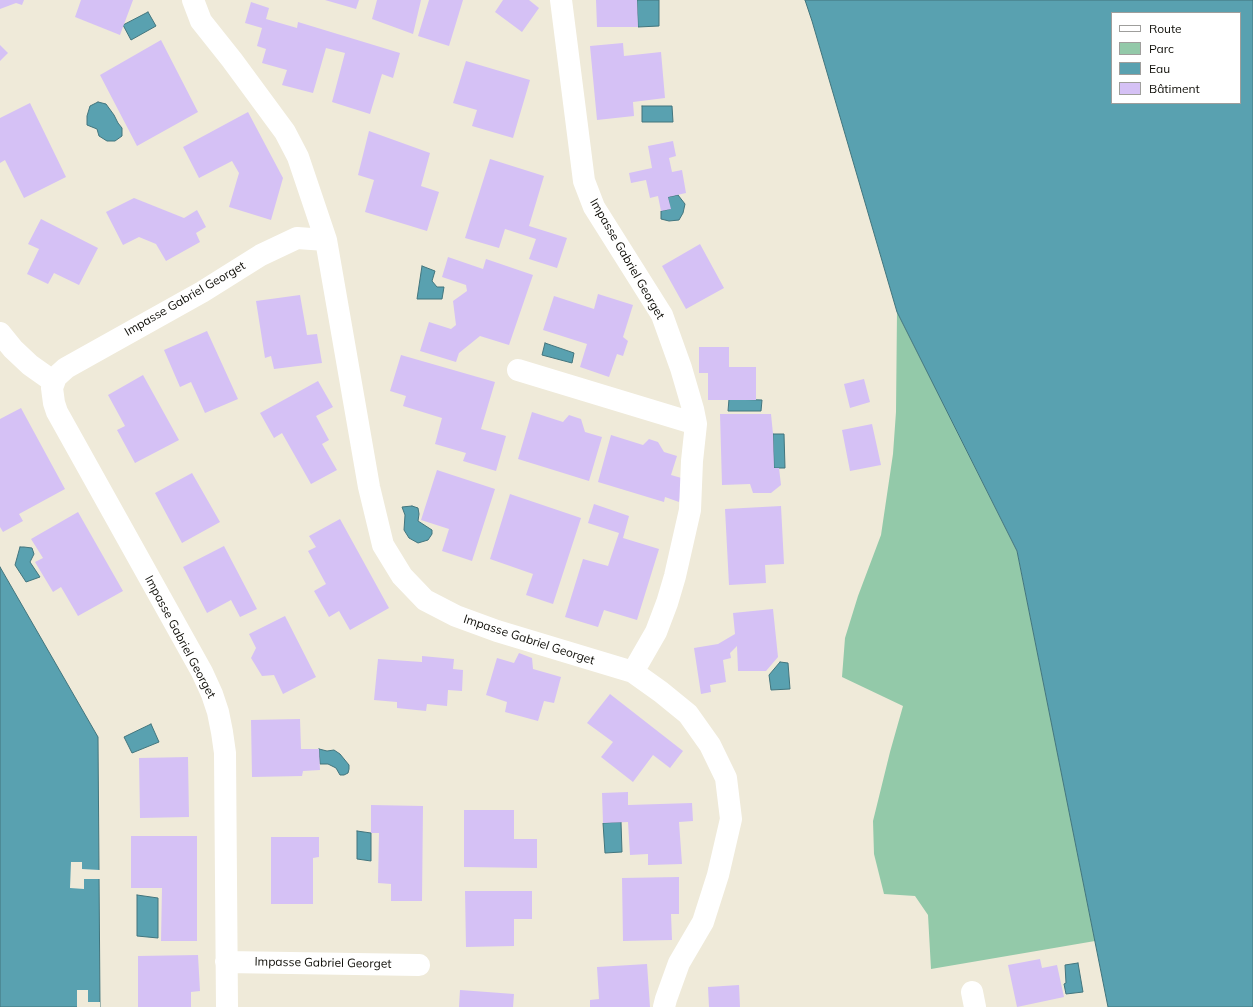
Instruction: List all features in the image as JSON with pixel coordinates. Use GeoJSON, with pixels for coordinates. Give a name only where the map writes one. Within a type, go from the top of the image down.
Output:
{"type":"FeatureCollection","features":[{"type":"Feature","properties":{"kind":"street","name":"Impasse Gabriel Georget"},"geometry":{"type":"LineString","coordinates":[[193,0],[201,21],[266,105],[288,138],[298,157],[326,240],[369,488],[383,545],[402,576],[425,600],[456,616],[497,631],[633,672],[688,714],[710,745],[726,778],[731,819],[718,875],[703,922],[679,963],[664,1007]]}},
{"type":"Feature","properties":{"kind":"street","name":"Impasse Gabriel Georget"},"geometry":{"type":"LineString","coordinates":[[561,0],[584,181],[594,207],[662,315],[681,368],[696,424],[692,461],[690,510],[675,576],[667,604],[656,632],[633,672]]}},
{"type":"Feature","properties":{"kind":"street","name":"Impasse Gabriel Georget"},"geometry":{"type":"LineString","coordinates":[[227,1007],[225,753],[218,712],[202,672],[58,412],[52,388],[59,373],[66,368],[202,292],[261,255],[297,238],[326,240]]}},
{"type":"Feature","properties":{"kind":"street"},"geometry":{"type":"LineString","coordinates":[[0,334],[30,365],[54,382]]}},
{"type":"Feature","properties":{"kind":"street"},"geometry":{"type":"LineString","coordinates":[[518,370],[696,424]]}},
{"type":"Feature","properties":{"kind":"street","name":"Impasse Gabriel Georget"},"geometry":{"type":"LineString","coordinates":[[226,962],[419,965]]}},
{"type":"Feature","properties":{"kind":"green space"},"geometry":{"type":"Polygon","coordinates":[[[897,312],[1017,551],[1095,941],[931,969],[928,915],[915,896],[884,894],[874,854],[873,821],[903,706],[842,677],[845,638],[858,596],[881,535],[893,454],[896,412],[897,312]]]}},
{"type":"Feature","properties":{"kind":"water"},"geometry":{"type":"Polygon","coordinates":[[[637,0],[659,0],[659,26],[638,27],[637,0]]]}},
{"type":"Feature","properties":{"kind":"water"},"geometry":{"type":"Polygon","coordinates":[[[805,0],[1253,0],[1253,1007],[1108,1007],[1017,551],[897,312],[805,0]]]}},
{"type":"Feature","properties":{"kind":"water"},"geometry":{"type":"Polygon","coordinates":[[[148,12],[156,26],[131,40],[123,25],[148,12]]]}},
{"type":"Feature","properties":{"kind":"water"},"geometry":{"type":"Polygon","coordinates":[[[98,102],[106,104],[122,128],[122,136],[115,141],[107,141],[99,136],[97,129],[87,125],[87,116],[90,106],[98,102]]]}},
{"type":"Feature","properties":{"kind":"water"},"geometry":{"type":"Polygon","coordinates":[[[642,106],[672,106],[673,122],[642,122],[642,106]]]}},
{"type":"Feature","properties":{"kind":"water"},"geometry":{"type":"Polygon","coordinates":[[[678,195],[685,204],[683,213],[679,220],[669,221],[661,219],[661,211],[670,209],[668,197],[678,195]]]}},
{"type":"Feature","properties":{"kind":"water"},"geometry":{"type":"Polygon","coordinates":[[[422,266],[435,271],[432,281],[437,287],[444,287],[442,299],[417,299],[422,266]]]}},
{"type":"Feature","properties":{"kind":"water"},"geometry":{"type":"Polygon","coordinates":[[[545,343],[574,353],[572,363],[542,355],[545,343]]]}},
{"type":"Feature","properties":{"kind":"water"},"geometry":{"type":"Polygon","coordinates":[[[729,399],[762,400],[761,411],[728,411],[729,399]]]}},
{"type":"Feature","properties":{"kind":"water"},"geometry":{"type":"Polygon","coordinates":[[[773,434],[784,434],[785,468],[774,468],[773,434]]]}},
{"type":"Feature","properties":{"kind":"water"},"geometry":{"type":"Polygon","coordinates":[[[412,506],[418,508],[418,521],[432,530],[432,534],[428,540],[418,543],[409,538],[404,530],[405,515],[402,507],[412,506]]]}},
{"type":"Feature","properties":{"kind":"water"},"geometry":{"type":"Polygon","coordinates":[[[20,547],[32,548],[34,554],[30,562],[40,577],[26,582],[15,565],[20,547]]]}},
{"type":"Feature","properties":{"kind":"water"},"geometry":{"type":"Polygon","coordinates":[[[0,567],[98,737],[100,1007],[0,1007],[0,567]]]}},
{"type":"Feature","properties":{"kind":"water"},"geometry":{"type":"Polygon","coordinates":[[[780,662],[788,663],[790,689],[771,690],[769,675],[780,662]]]}},
{"type":"Feature","properties":{"kind":"water"},"geometry":{"type":"Polygon","coordinates":[[[151,724],[159,742],[132,753],[124,737],[151,724]]]}},
{"type":"Feature","properties":{"kind":"water"},"geometry":{"type":"Polygon","coordinates":[[[319,749],[327,751],[334,750],[340,754],[349,765],[348,773],[340,775],[336,768],[328,764],[320,764],[319,749]]]}},
{"type":"Feature","properties":{"kind":"water"},"geometry":{"type":"Polygon","coordinates":[[[621,822],[622,852],[605,853],[603,823],[621,822]]]}},
{"type":"Feature","properties":{"kind":"water"},"geometry":{"type":"Polygon","coordinates":[[[357,831],[371,833],[371,861],[357,859],[357,831]]]}},
{"type":"Feature","properties":{"kind":"water"},"geometry":{"type":"Polygon","coordinates":[[[137,895],[158,898],[158,938],[137,936],[137,895]]]}},
{"type":"Feature","properties":{"kind":"water"},"geometry":{"type":"Polygon","coordinates":[[[1078,963],[1083,992],[1066,994],[1064,984],[1066,983],[1065,965],[1078,963]]]}},
{"type":"Feature","properties":{"kind":"pier"},"geometry":{"type":"Polygon","coordinates":[[[71,862],[82,862],[82,869],[100,870],[100,879],[84,879],[84,889],[70,888],[71,862]]]}},
{"type":"Feature","properties":{"kind":"pier"},"geometry":{"type":"Polygon","coordinates":[[[77,990],[88,990],[88,1002],[100,1002],[100,1007],[77,1007],[77,990]]]}},
{"type":"Feature","properties":{"kind":"building"},"geometry":{"type":"Polygon","coordinates":[[[0,0],[24,0],[22,5],[16,3],[0,9],[0,0]]]}},
{"type":"Feature","properties":{"kind":"building"},"geometry":{"type":"Polygon","coordinates":[[[81,0],[133,0],[120,35],[75,17],[81,0]]]}},
{"type":"Feature","properties":{"kind":"building"},"geometry":{"type":"Polygon","coordinates":[[[325,0],[359,0],[356,9],[325,0]]]}},
{"type":"Feature","properties":{"kind":"building"},"geometry":{"type":"Polygon","coordinates":[[[377,0],[421,0],[413,34],[372,19],[377,0]]]}},
{"type":"Feature","properties":{"kind":"building"},"geometry":{"type":"Polygon","coordinates":[[[429,0],[463,0],[449,46],[418,36],[429,0]]]}},
{"type":"Feature","properties":{"kind":"building"},"geometry":{"type":"Polygon","coordinates":[[[503,0],[529,0],[539,8],[522,32],[495,12],[503,0]]]}},
{"type":"Feature","properties":{"kind":"building"},"geometry":{"type":"Polygon","coordinates":[[[596,0],[637,0],[638,27],[597,27],[596,0]]]}},
{"type":"Feature","properties":{"kind":"building"},"geometry":{"type":"Polygon","coordinates":[[[251,2],[269,8],[266,19],[297,28],[298,22],[400,53],[393,78],[382,74],[370,114],[332,102],[345,53],[326,48],[313,93],[282,85],[287,70],[262,63],[266,49],[257,46],[262,28],[245,23],[251,2]]]}},
{"type":"Feature","properties":{"kind":"building"},"geometry":{"type":"Polygon","coordinates":[[[161,40],[198,112],[137,146],[100,75],[161,40]]]}},
{"type":"Feature","properties":{"kind":"building"},"geometry":{"type":"Polygon","coordinates":[[[623,43],[624,56],[661,52],[665,98],[633,102],[634,116],[597,120],[590,46],[623,43]]]}},
{"type":"Feature","properties":{"kind":"building"},"geometry":{"type":"Polygon","coordinates":[[[0,45],[8,53],[0,61],[0,45]]]}},
{"type":"Feature","properties":{"kind":"building"},"geometry":{"type":"Polygon","coordinates":[[[466,61],[530,80],[513,138],[472,126],[477,110],[453,103],[466,61]]]}},
{"type":"Feature","properties":{"kind":"building"},"geometry":{"type":"Polygon","coordinates":[[[30,103],[66,177],[24,198],[5,160],[0,163],[0,118],[30,103]]]}},
{"type":"Feature","properties":{"kind":"building"},"geometry":{"type":"Polygon","coordinates":[[[248,112],[283,178],[271,220],[229,207],[239,173],[232,161],[199,178],[183,147],[248,112]]]}},
{"type":"Feature","properties":{"kind":"building"},"geometry":{"type":"Polygon","coordinates":[[[369,131],[430,153],[421,186],[439,192],[427,231],[365,212],[374,180],[358,175],[369,131]]]}},
{"type":"Feature","properties":{"kind":"building"},"geometry":{"type":"Polygon","coordinates":[[[673,141],[676,156],[669,158],[672,172],[682,170],[686,193],[668,197],[671,209],[661,211],[658,196],[650,198],[646,180],[631,183],[629,173],[652,168],[648,146],[673,141]]]}},
{"type":"Feature","properties":{"kind":"building"},"geometry":{"type":"Polygon","coordinates":[[[490,159],[544,176],[529,226],[567,238],[557,268],[529,259],[536,239],[505,229],[499,248],[465,238],[490,159]]]}},
{"type":"Feature","properties":{"kind":"building"},"geometry":{"type":"Polygon","coordinates":[[[134,198],[184,218],[197,210],[206,227],[196,233],[200,242],[166,261],[156,244],[139,237],[123,245],[106,212],[134,198]]]}},
{"type":"Feature","properties":{"kind":"building"},"geometry":{"type":"Polygon","coordinates":[[[41,219],[98,248],[79,285],[54,273],[48,284],[27,274],[39,249],[28,244],[41,219]]]}},
{"type":"Feature","properties":{"kind":"building"},"geometry":{"type":"Polygon","coordinates":[[[700,244],[724,288],[686,309],[662,266],[700,244]]]}},
{"type":"Feature","properties":{"kind":"building"},"geometry":{"type":"Polygon","coordinates":[[[448,257],[483,269],[486,259],[533,275],[509,345],[480,336],[459,353],[456,362],[420,351],[429,322],[451,329],[456,325],[453,301],[467,291],[466,285],[442,277],[448,257]]]}},
{"type":"Feature","properties":{"kind":"building"},"geometry":{"type":"Polygon","coordinates":[[[598,294],[633,305],[623,337],[628,341],[623,356],[617,354],[609,377],[580,367],[587,344],[543,330],[554,296],[594,309],[598,294]]]}},
{"type":"Feature","properties":{"kind":"building"},"geometry":{"type":"Polygon","coordinates":[[[300,295],[307,335],[317,334],[322,363],[274,369],[271,356],[265,358],[256,301],[300,295]]]}},
{"type":"Feature","properties":{"kind":"building"},"geometry":{"type":"Polygon","coordinates":[[[207,331],[238,399],[205,413],[191,382],[180,387],[164,350],[207,331]]]}},
{"type":"Feature","properties":{"kind":"building"},"geometry":{"type":"Polygon","coordinates":[[[699,347],[729,347],[729,367],[756,367],[756,400],[708,400],[708,373],[699,373],[699,347]]]}},
{"type":"Feature","properties":{"kind":"building"},"geometry":{"type":"Polygon","coordinates":[[[401,355],[495,382],[481,429],[506,436],[496,471],[463,461],[466,453],[435,444],[442,418],[403,406],[406,396],[390,391],[401,355]]]}},
{"type":"Feature","properties":{"kind":"building"},"geometry":{"type":"Polygon","coordinates":[[[143,375],[179,440],[135,463],[117,430],[125,426],[108,395],[143,375]]]}},
{"type":"Feature","properties":{"kind":"building"},"geometry":{"type":"Polygon","coordinates":[[[864,379],[870,402],[850,408],[844,384],[864,379]]]}},
{"type":"Feature","properties":{"kind":"building"},"geometry":{"type":"Polygon","coordinates":[[[318,381],[333,407],[316,416],[329,440],[322,444],[337,470],[311,484],[282,433],[274,438],[260,413],[318,381]]]}},
{"type":"Feature","properties":{"kind":"building"},"geometry":{"type":"Polygon","coordinates":[[[21,408],[65,489],[19,514],[23,521],[3,532],[0,527],[0,419],[21,408]]]}},
{"type":"Feature","properties":{"kind":"building"},"geometry":{"type":"Polygon","coordinates":[[[532,412],[563,422],[569,415],[581,419],[585,432],[602,437],[589,481],[518,459],[532,412]]]}},
{"type":"Feature","properties":{"kind":"building"},"geometry":{"type":"Polygon","coordinates":[[[720,414],[771,414],[774,468],[779,468],[781,485],[771,493],[753,493],[750,484],[722,485],[720,414]]]}},
{"type":"Feature","properties":{"kind":"building"},"geometry":{"type":"Polygon","coordinates":[[[872,424],[881,465],[850,471],[842,430],[872,424]]]}},
{"type":"Feature","properties":{"kind":"building"},"geometry":{"type":"Polygon","coordinates":[[[611,435],[643,445],[649,439],[658,442],[664,452],[677,456],[671,475],[685,479],[679,502],[665,497],[664,502],[598,482],[611,435]]]}},
{"type":"Feature","properties":{"kind":"building"},"geometry":{"type":"Polygon","coordinates":[[[437,470],[495,489],[472,561],[442,551],[449,529],[421,520],[437,470]]]}},
{"type":"Feature","properties":{"kind":"building"},"geometry":{"type":"Polygon","coordinates":[[[192,473],[220,522],[182,543],[155,493],[192,473]]]}},
{"type":"Feature","properties":{"kind":"building"},"geometry":{"type":"Polygon","coordinates":[[[510,494],[581,518],[553,604],[526,595],[533,574],[490,559],[510,494]]]}},
{"type":"Feature","properties":{"kind":"building"},"geometry":{"type":"Polygon","coordinates":[[[594,504],[629,516],[623,538],[659,549],[637,620],[604,610],[598,627],[565,617],[583,559],[608,566],[619,533],[588,523],[594,504]]]}},
{"type":"Feature","properties":{"kind":"building"},"geometry":{"type":"Polygon","coordinates":[[[781,506],[784,564],[765,565],[766,583],[729,585],[725,509],[781,506]]]}},
{"type":"Feature","properties":{"kind":"building"},"geometry":{"type":"Polygon","coordinates":[[[78,512],[123,591],[78,616],[61,587],[53,592],[35,562],[43,558],[31,539],[78,512]]]}},
{"type":"Feature","properties":{"kind":"building"},"geometry":{"type":"Polygon","coordinates":[[[340,519],[389,608],[350,630],[339,611],[329,617],[314,591],[326,584],[308,551],[316,547],[309,536],[340,519]]]}},
{"type":"Feature","properties":{"kind":"building"},"geometry":{"type":"Polygon","coordinates":[[[224,546],[257,609],[240,617],[231,600],[207,613],[183,567],[224,546]]]}},
{"type":"Feature","properties":{"kind":"building"},"geometry":{"type":"Polygon","coordinates":[[[773,609],[778,657],[766,671],[738,671],[737,646],[730,653],[731,658],[723,660],[726,682],[710,685],[711,692],[701,694],[694,648],[718,644],[735,634],[733,613],[773,609]]]}},
{"type":"Feature","properties":{"kind":"building"},"geometry":{"type":"Polygon","coordinates":[[[285,616],[316,677],[283,694],[274,675],[262,676],[251,658],[256,648],[249,634],[285,616]]]}},
{"type":"Feature","properties":{"kind":"building"},"geometry":{"type":"Polygon","coordinates":[[[519,653],[532,658],[533,669],[561,677],[554,703],[544,701],[538,721],[505,712],[507,702],[486,695],[497,658],[514,663],[519,653]]]}},
{"type":"Feature","properties":{"kind":"building"},"geometry":{"type":"Polygon","coordinates":[[[422,656],[454,659],[453,669],[463,670],[462,691],[448,690],[447,706],[427,704],[426,711],[397,708],[397,702],[374,700],[378,659],[422,662],[422,656]]]}},
{"type":"Feature","properties":{"kind":"building"},"geometry":{"type":"Polygon","coordinates":[[[610,694],[683,751],[670,768],[653,755],[633,782],[601,757],[613,742],[587,723],[610,694]]]}},
{"type":"Feature","properties":{"kind":"building"},"geometry":{"type":"Polygon","coordinates":[[[300,719],[301,749],[319,749],[320,770],[303,771],[302,776],[252,777],[251,720],[300,719]]]}},
{"type":"Feature","properties":{"kind":"building"},"geometry":{"type":"Polygon","coordinates":[[[188,757],[189,817],[140,818],[139,758],[188,757]]]}},
{"type":"Feature","properties":{"kind":"building"},"geometry":{"type":"Polygon","coordinates":[[[628,792],[628,805],[692,803],[693,821],[679,822],[682,864],[648,865],[648,854],[630,855],[628,822],[603,823],[602,793],[628,792]]]}},
{"type":"Feature","properties":{"kind":"building"},"geometry":{"type":"Polygon","coordinates":[[[371,805],[423,806],[422,901],[391,901],[391,884],[378,883],[379,833],[371,833],[371,805]]]}},
{"type":"Feature","properties":{"kind":"building"},"geometry":{"type":"Polygon","coordinates":[[[464,810],[514,810],[514,839],[537,839],[537,868],[464,867],[464,810]]]}},
{"type":"Feature","properties":{"kind":"building"},"geometry":{"type":"Polygon","coordinates":[[[131,836],[197,836],[197,941],[161,941],[162,888],[131,888],[131,836]]]}},
{"type":"Feature","properties":{"kind":"building"},"geometry":{"type":"Polygon","coordinates":[[[271,837],[319,837],[319,857],[313,858],[313,904],[271,904],[271,837]]]}},
{"type":"Feature","properties":{"kind":"building"},"geometry":{"type":"Polygon","coordinates":[[[679,877],[679,914],[671,914],[672,940],[623,941],[622,878],[679,877]]]}},
{"type":"Feature","properties":{"kind":"building"},"geometry":{"type":"Polygon","coordinates":[[[465,891],[532,891],[532,919],[514,919],[514,946],[466,947],[465,891]]]}},
{"type":"Feature","properties":{"kind":"building"},"geometry":{"type":"Polygon","coordinates":[[[198,955],[200,991],[191,992],[191,1007],[138,1007],[138,956],[198,955]]]}},
{"type":"Feature","properties":{"kind":"building"},"geometry":{"type":"Polygon","coordinates":[[[1040,959],[1042,968],[1057,965],[1064,997],[1017,1007],[1008,965],[1040,959]]]}},
{"type":"Feature","properties":{"kind":"building"},"geometry":{"type":"Polygon","coordinates":[[[647,964],[650,1007],[590,1007],[590,1000],[599,999],[597,967],[647,964]]]}},
{"type":"Feature","properties":{"kind":"building"},"geometry":{"type":"Polygon","coordinates":[[[739,985],[740,1007],[709,1007],[708,987],[739,985]]]}},
{"type":"Feature","properties":{"kind":"building"},"geometry":{"type":"Polygon","coordinates":[[[460,990],[514,994],[513,1007],[459,1007],[460,990]]]}}]}
